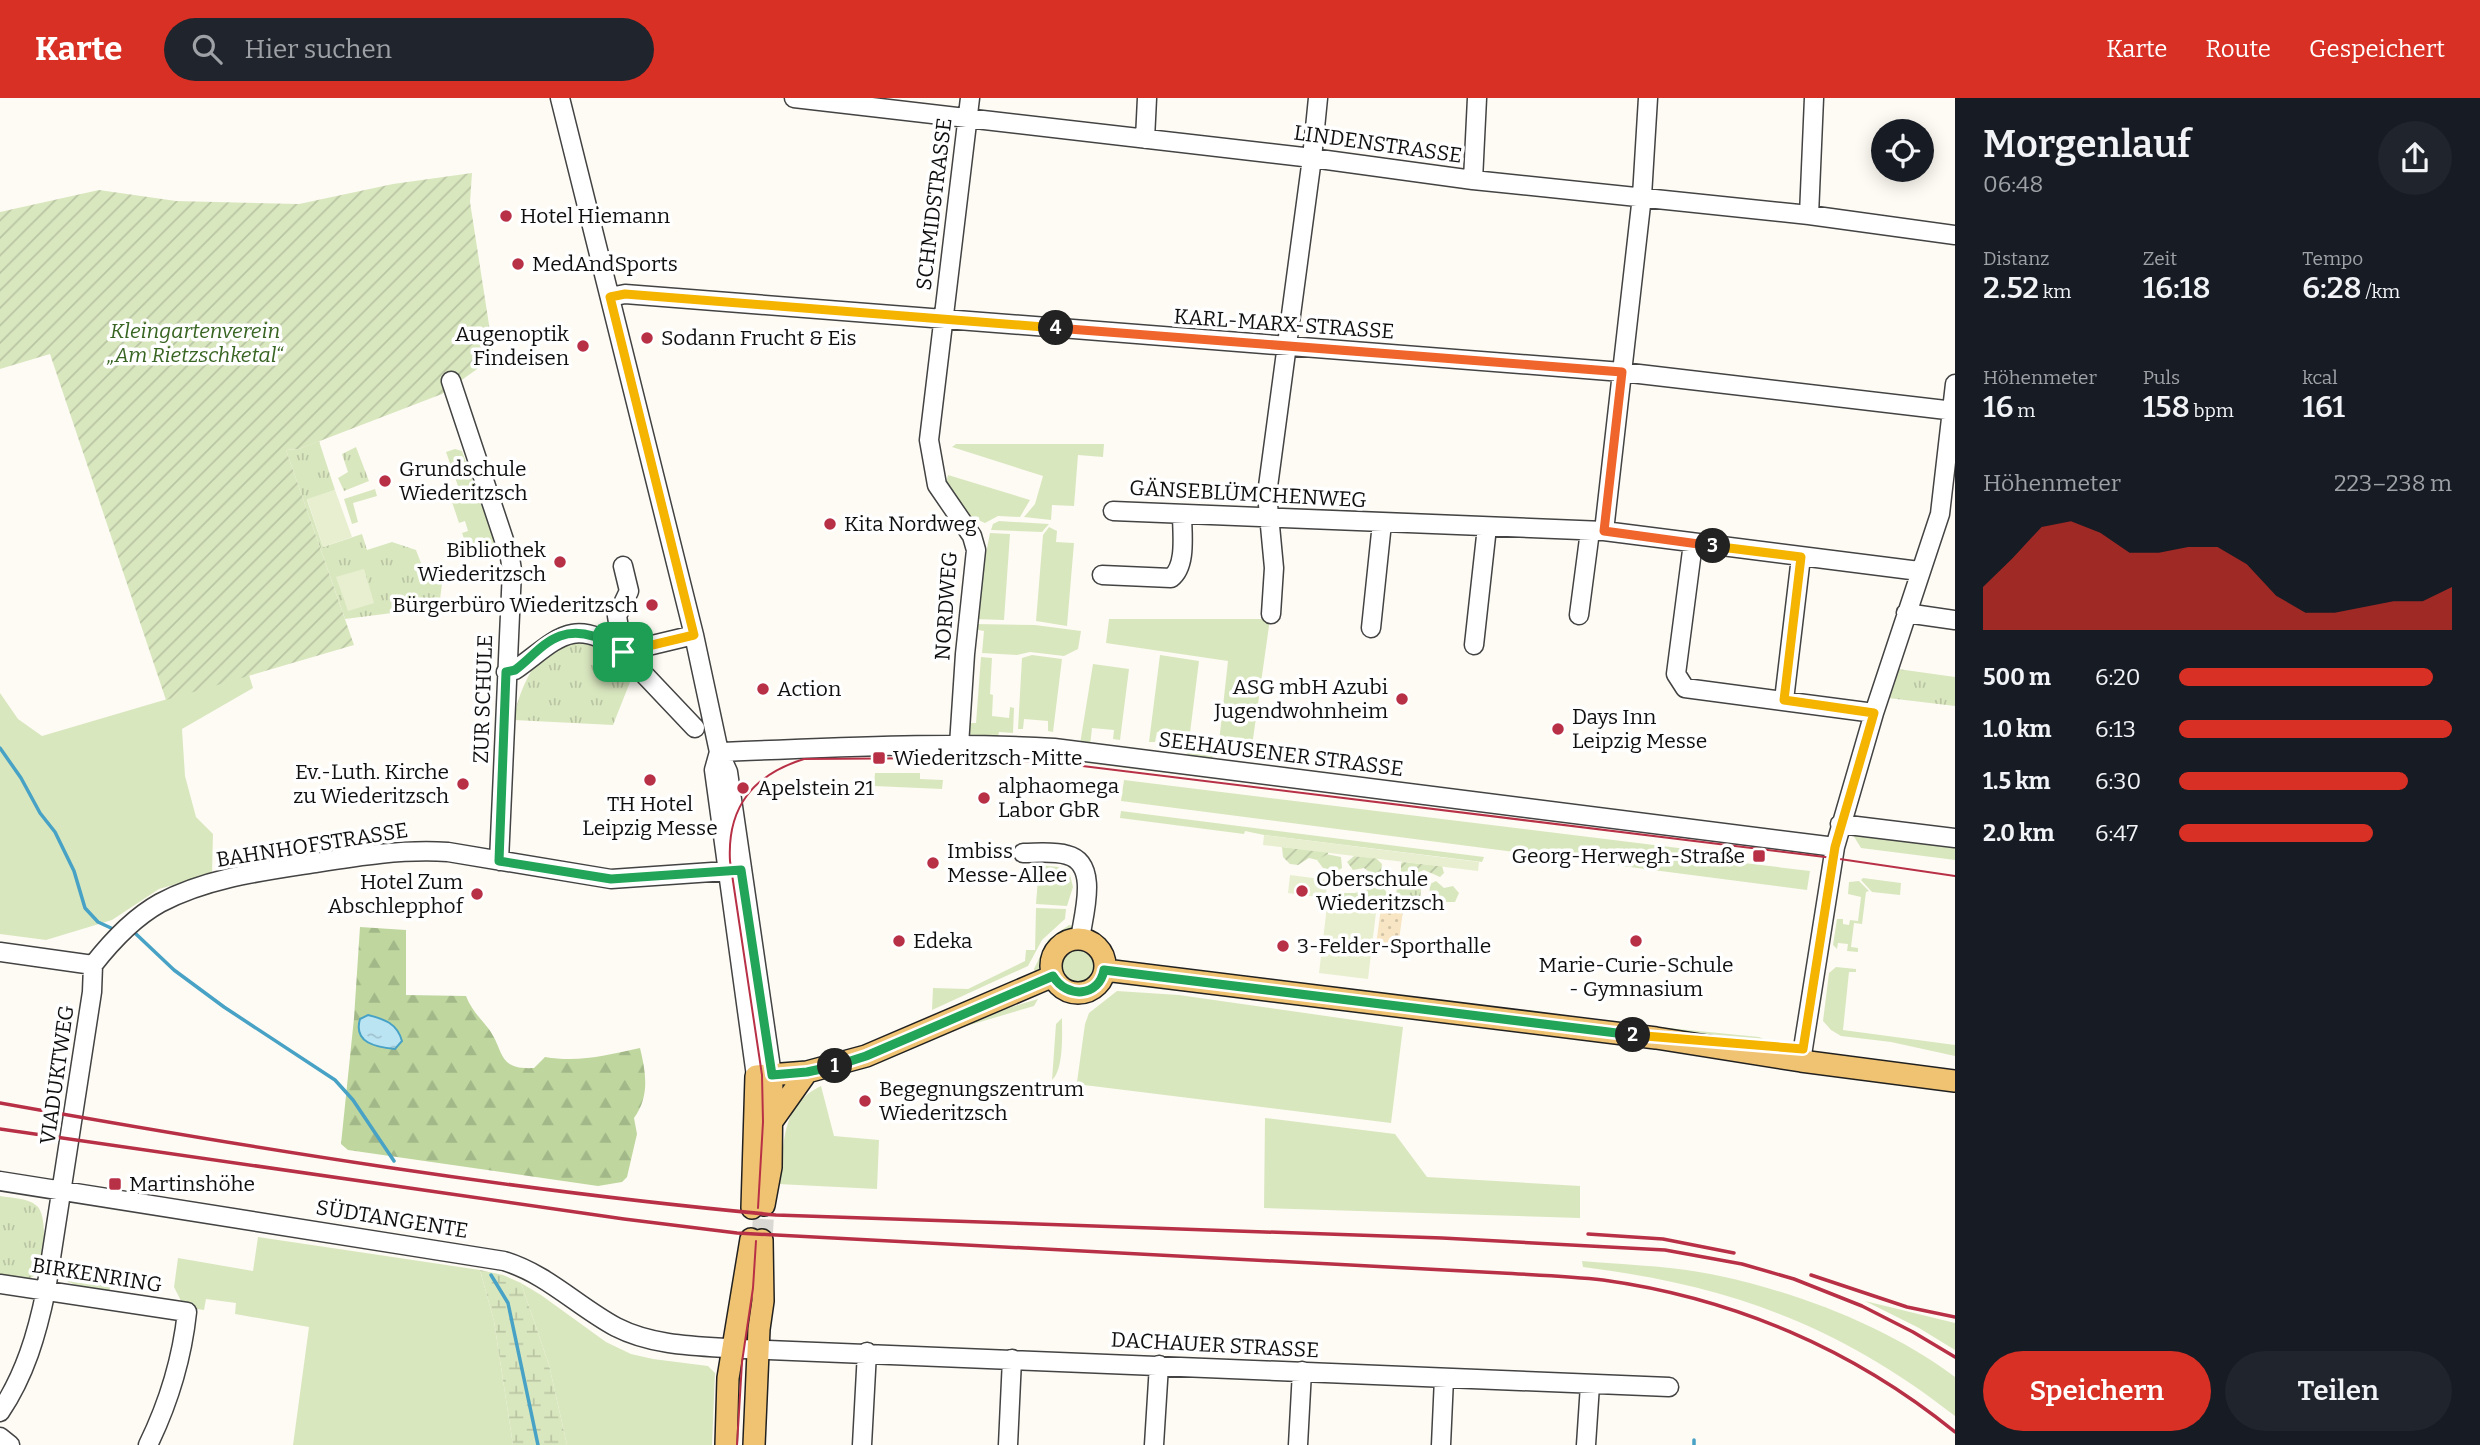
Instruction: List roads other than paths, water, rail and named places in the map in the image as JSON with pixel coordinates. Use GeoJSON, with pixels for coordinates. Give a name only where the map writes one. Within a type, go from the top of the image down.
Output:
{"type":"FeatureCollection","features":[{"type":"Feature","properties":{"kind":"main road"},"geometry":{"type":"LineString","coordinates":[[1080,939],[1099,949],[1105,962],[1104,970],[1097,985],[1080,993],[1062,987],[1053,976],[1051,963],[1056,950],[1067,942],[1080,939]]}},
{"type":"Feature","properties":{"kind":"main road"},"geometry":{"type":"LineString","coordinates":[[1104,970],[1802,1055],[1955,1069]]}},
{"type":"Feature","properties":{"kind":"main road"},"geometry":{"type":"LineString","coordinates":[[764,1075],[807,1072],[866,1056],[1053,976]]}},
{"type":"Feature","properties":{"kind":"main road"},"geometry":{"type":"LineString","coordinates":[[1802,1055],[1955,1081]]}},
{"type":"Feature","properties":{"kind":"main road"},"geometry":{"type":"LineString","coordinates":[[773,1120],[807,1072]]}},
{"type":"Feature","properties":{"kind":"main road"},"geometry":{"type":"LineString","coordinates":[[764,1075],[773,1120],[771,1167],[758,1208],[764,1075]]}},
{"type":"Feature","properties":{"kind":"main road"},"geometry":{"type":"LineString","coordinates":[[726,1445],[728,1378],[732,1348],[756,1240],[764,1301],[758,1349],[754,1445]]}},
{"type":"Feature","properties":{"kind":"street"},"geometry":{"type":"LineString","coordinates":[[560,98],[694,635],[719,752],[714,770],[734,871],[764,1075]]}},
{"type":"Feature","properties":{"kind":"street","name":"LINDENSTRASSE"},"geometry":{"type":"LineString","coordinates":[[794,98],[1312,158],[1473,180],[1808,215],[1955,235]]}},
{"type":"Feature","properties":{"kind":"street","name":"SCHMIDSTRASSE"},"geometry":{"type":"LineString","coordinates":[[929,440],[970,98]]}},
{"type":"Feature","properties":{"kind":"street"},"geometry":{"type":"LineString","coordinates":[[1145,139],[1147,98]]}},
{"type":"Feature","properties":{"kind":"street"},"geometry":{"type":"LineString","coordinates":[[1270,614],[1274,568],[1267,494],[1318,98]]}},
{"type":"Feature","properties":{"kind":"street"},"geometry":{"type":"LineString","coordinates":[[1473,180],[1477,98]]}},
{"type":"Feature","properties":{"kind":"street"},"geometry":{"type":"LineString","coordinates":[[1579,615],[1597,531],[1622,372],[1643,197],[1648,98]]}},
{"type":"Feature","properties":{"kind":"street"},"geometry":{"type":"LineString","coordinates":[[1808,215],[1814,98]]}},
{"type":"Feature","properties":{"kind":"street","name":"KARL-MARX-STRASSE"},"geometry":{"type":"LineString","coordinates":[[610,297],[625,294],[1622,372],[1953,410]]}},
{"type":"Feature","properties":{"kind":"street","name":"ZUR SCHULE"},"geometry":{"type":"LineString","coordinates":[[450,381],[512,570],[499,861]]}},
{"type":"Feature","properties":{"kind":"street"},"geometry":{"type":"LineString","coordinates":[[1802,1055],[1840,824],[1940,514],[1955,384]]}},
{"type":"Feature","properties":{"kind":"street","name":"NORDWEG"},"geometry":{"type":"LineString","coordinates":[[929,440],[937,485],[972,536],[976,550],[959,745]]}},
{"type":"Feature","properties":{"kind":"street","name":"GÄNSEBLÜMCHENWEG"},"geometry":{"type":"LineString","coordinates":[[1113,511],[1597,531],[1920,572]]}},
{"type":"Feature","properties":{"kind":"street"},"geometry":{"type":"LineString","coordinates":[[1102,575],[1171,578],[1178,573],[1181,562],[1182,514]]}},
{"type":"Feature","properties":{"kind":"street","name":"GÄNSEBLÜMCHENWEG"},"geometry":{"type":"LineString","coordinates":[[1371,628],[1382,523]]}},
{"type":"Feature","properties":{"kind":"street"},"geometry":{"type":"LineString","coordinates":[[1475,645],[1487,527]]}},
{"type":"Feature","properties":{"kind":"street"},"geometry":{"type":"LineString","coordinates":[[1693,543],[1676,674],[1685,688],[1874,713]]}},
{"type":"Feature","properties":{"kind":"street"},"geometry":{"type":"LineString","coordinates":[[1784,700],[1801,557]]}},
{"type":"Feature","properties":{"kind":"street"},"geometry":{"type":"LineString","coordinates":[[623,566],[629,591],[617,616],[623,652]]}},
{"type":"Feature","properties":{"kind":"street"},"geometry":{"type":"LineString","coordinates":[[1906,614],[1955,620]]}},
{"type":"Feature","properties":{"kind":"street"},"geometry":{"type":"LineString","coordinates":[[506,672],[515,670],[559,636],[578,634],[607,640],[623,652],[695,728]]}},
{"type":"Feature","properties":{"kind":"street"},"geometry":{"type":"LineString","coordinates":[[623,652],[694,635]]}},
{"type":"Feature","properties":{"kind":"street","name":"SEEHAUSENER STRASSE"},"geometry":{"type":"LineString","coordinates":[[719,752],[959,745],[1067,750],[1835,847]]}},
{"type":"Feature","properties":{"kind":"street"},"geometry":{"type":"LineString","coordinates":[[1840,824],[1955,838]]}},
{"type":"Feature","properties":{"kind":"street","name":"BAHNHOFSTRASSE"},"geometry":{"type":"LineString","coordinates":[[93,965],[139,917],[168,900],[220,880],[289,867],[422,850],[611,879],[734,871]]}},
{"type":"Feature","properties":{"kind":"street"},"geometry":{"type":"LineString","coordinates":[[1023,852],[1066,854],[1084,867],[1088,879],[1080,939]]}},
{"type":"Feature","properties":{"kind":"street"},"geometry":{"type":"LineString","coordinates":[[0,952],[93,965]]}},
{"type":"Feature","properties":{"kind":"street","name":"VIADUKTWEG"},"geometry":{"type":"LineString","coordinates":[[0,1412],[26,1363],[39,1327],[63,1191],[92,992],[93,965]]}},
{"type":"Feature","properties":{"kind":"street","name":"SÜDTANGENTE"},"geometry":{"type":"LineString","coordinates":[[0,1181],[488,1258],[515,1264],[538,1275],[631,1334],[666,1343],[758,1349]]}},
{"type":"Feature","properties":{"kind":"street","name":"BIRKENRING"},"geometry":{"type":"LineString","coordinates":[[0,1284],[187,1312],[177,1373],[160,1421],[148,1445]]}},
{"type":"Feature","properties":{"kind":"street","name":"DACHAUER STRASSE"},"geometry":{"type":"LineString","coordinates":[[758,1349],[1669,1387]]}},
{"type":"Feature","properties":{"kind":"street"},"geometry":{"type":"LineString","coordinates":[[862,1445],[867,1352]]}},
{"type":"Feature","properties":{"kind":"street"},"geometry":{"type":"LineString","coordinates":[[1008,1445],[1012,1359]]}},
{"type":"Feature","properties":{"kind":"street"},"geometry":{"type":"LineString","coordinates":[[1154,1445],[1159,1365]]}},
{"type":"Feature","properties":{"kind":"street"},"geometry":{"type":"LineString","coordinates":[[1298,1445],[1302,1371]]}},
{"type":"Feature","properties":{"kind":"street"},"geometry":{"type":"LineString","coordinates":[[1441,1445],[1444,1378]]}},
{"type":"Feature","properties":{"kind":"street"},"geometry":{"type":"LineString","coordinates":[[1586,1445],[1590,1385]]}},
{"type":"Feature","properties":{"kind":"street"},"geometry":{"type":"LineString","coordinates":[[0,1437],[10,1445]]}},
{"type":"Feature","properties":{"kind":"water"},"geometry":{"type":"Polygon","coordinates":[[[368,1015],[384,1020],[397,1030],[402,1041],[395,1049],[374,1045],[363,1039],[360,1034],[360,1019],[368,1015]]]}},
{"type":"Feature","properties":{"kind":"waterway"},"geometry":{"type":"LineString","coordinates":[[0,748],[21,778],[40,813],[55,832],[74,871],[85,908],[98,922],[111,928]]}},
{"type":"Feature","properties":{"kind":"waterway"},"geometry":{"type":"LineString","coordinates":[[136,934],[174,970],[224,1007],[335,1080],[353,1100],[394,1161]]}},
{"type":"Feature","properties":{"kind":"waterway"},"geometry":{"type":"LineString","coordinates":[[491,1275],[508,1303],[538,1445]]}},
{"type":"Feature","properties":{"kind":"waterway"},"geometry":{"type":"LineString","coordinates":[[1694,1440],[1694,1445]]}},
{"type":"Feature","properties":{"kind":"tunnel"},"geometry":{"type":"LineString","coordinates":[[762,1240],[764,1207]]}},
{"type":"Feature","properties":{"kind":"tram line"},"geometry":{"type":"LineString","coordinates":[[758,1208],[763,1122],[762,1075],[730,861],[730,842],[739,809],[757,784],[786,766],[804,759],[955,758],[1058,763],[1833,858],[1955,876]]}},
{"type":"Feature","properties":{"kind":"tram line"},"geometry":{"type":"LineString","coordinates":[[737,1445],[742,1362],[753,1288],[756,1241]]}},
{"type":"Feature","properties":{"kind":"railway"},"geometry":{"type":"LineString","coordinates":[[0,1103],[387,1167],[581,1194],[776,1215],[1442,1238],[1665,1250],[1742,1264],[1794,1279],[1862,1306],[1955,1357]]}},
{"type":"Feature","properties":{"kind":"railway"},"geometry":{"type":"LineString","coordinates":[[0,1129],[737,1233],[1603,1280],[1699,1300],[1790,1332],[1875,1376],[1916,1402],[1955,1432]]}},
{"type":"Feature","properties":{"kind":"railway"},"geometry":{"type":"LineString","coordinates":[[1588,1234],[1663,1239],[1734,1253]]}},
{"type":"Feature","properties":{"kind":"railway"},"geometry":{"type":"LineString","coordinates":[[1811,1275],[1907,1307],[1955,1317]]}},
{"type":"Feature","properties":{"kind":"place","name":"Hotel Hiemann"},"geometry":{"type":"Point","coordinates":[506,216]}},
{"type":"Feature","properties":{"kind":"place","name":"MedAndSports"},"geometry":{"type":"Point","coordinates":[518,264]}},
{"type":"Feature","properties":{"kind":"place","name":"Sodann Frucht & Eis"},"geometry":{"type":"Point","coordinates":[647,338]}},
{"type":"Feature","properties":{"kind":"place","name":"Augenoptik Findeisen"},"geometry":{"type":"Point","coordinates":[583,346]}},
{"type":"Feature","properties":{"kind":"place","name":"Grundschule Wiederitzsch"},"geometry":{"type":"Point","coordinates":[385,481]}},
{"type":"Feature","properties":{"kind":"place","name":"Kita Nordweg"},"geometry":{"type":"Point","coordinates":[830,524]}},
{"type":"Feature","properties":{"kind":"place","name":"Bibliothek Wiederitzsch"},"geometry":{"type":"Point","coordinates":[560,562]}},
{"type":"Feature","properties":{"kind":"place","name":"Bürgerbüro Wiederitzsch"},"geometry":{"type":"Point","coordinates":[652,605]}},
{"type":"Feature","properties":{"kind":"place","name":"Action"},"geometry":{"type":"Point","coordinates":[763,689]}},
{"type":"Feature","properties":{"kind":"place","name":"ASG mbH Azubi Jugendwohnheim"},"geometry":{"type":"Point","coordinates":[1402,699]}},
{"type":"Feature","properties":{"kind":"place","name":"Days Inn Leipzig Messe"},"geometry":{"type":"Point","coordinates":[1558,729]}},
{"type":"Feature","properties":{"kind":"place","name":"Wiederitzsch-Mitte"},"geometry":{"type":"Point","coordinates":[879,758]}},
{"type":"Feature","properties":{"kind":"place","name":"TH Hotel Leipzig Messe"},"geometry":{"type":"Point","coordinates":[650,780]}},
{"type":"Feature","properties":{"kind":"place","name":"Ev.-Luth. Kirche zu Wiederitzsch"},"geometry":{"type":"Point","coordinates":[463,784]}},
{"type":"Feature","properties":{"kind":"place","name":"Apelstein 21"},"geometry":{"type":"Point","coordinates":[743,788]}},
{"type":"Feature","properties":{"kind":"place","name":"alphaomega Labor GbR"},"geometry":{"type":"Point","coordinates":[984,798]}},
{"type":"Feature","properties":{"kind":"place","name":"Georg-Herwegh-Straße"},"geometry":{"type":"Point","coordinates":[1759,856]}},
{"type":"Feature","properties":{"kind":"place","name":"Imbiss Messe-Allee"},"geometry":{"type":"Point","coordinates":[933,863]}},
{"type":"Feature","properties":{"kind":"place","name":"Oberschule Wiederitzsch"},"geometry":{"type":"Point","coordinates":[1302,891]}},
{"type":"Feature","properties":{"kind":"place","name":"Hotel Zum Abschlepphof"},"geometry":{"type":"Point","coordinates":[477,894]}},
{"type":"Feature","properties":{"kind":"place","name":"Edeka"},"geometry":{"type":"Point","coordinates":[899,941]}},
{"type":"Feature","properties":{"kind":"place","name":"Marie-Curie-Schule - Gymnasium"},"geometry":{"type":"Point","coordinates":[1636,941]}},
{"type":"Feature","properties":{"kind":"place","name":"3-Felder-Sporthalle"},"geometry":{"type":"Point","coordinates":[1283,946]}},
{"type":"Feature","properties":{"kind":"place","name":"Begegnungszentrum Wiederitzsch"},"geometry":{"type":"Point","coordinates":[865,1101]}},
{"type":"Feature","properties":{"kind":"place","name":"Martinshöhe"},"geometry":{"type":"Point","coordinates":[115,1184]}},
{"type":"Feature","properties":{"kind":"park label","name":"Kleingartenverein „Am Rietzschketal“"},"geometry":{"type":"Point","coordinates":[195,343]}}]}
